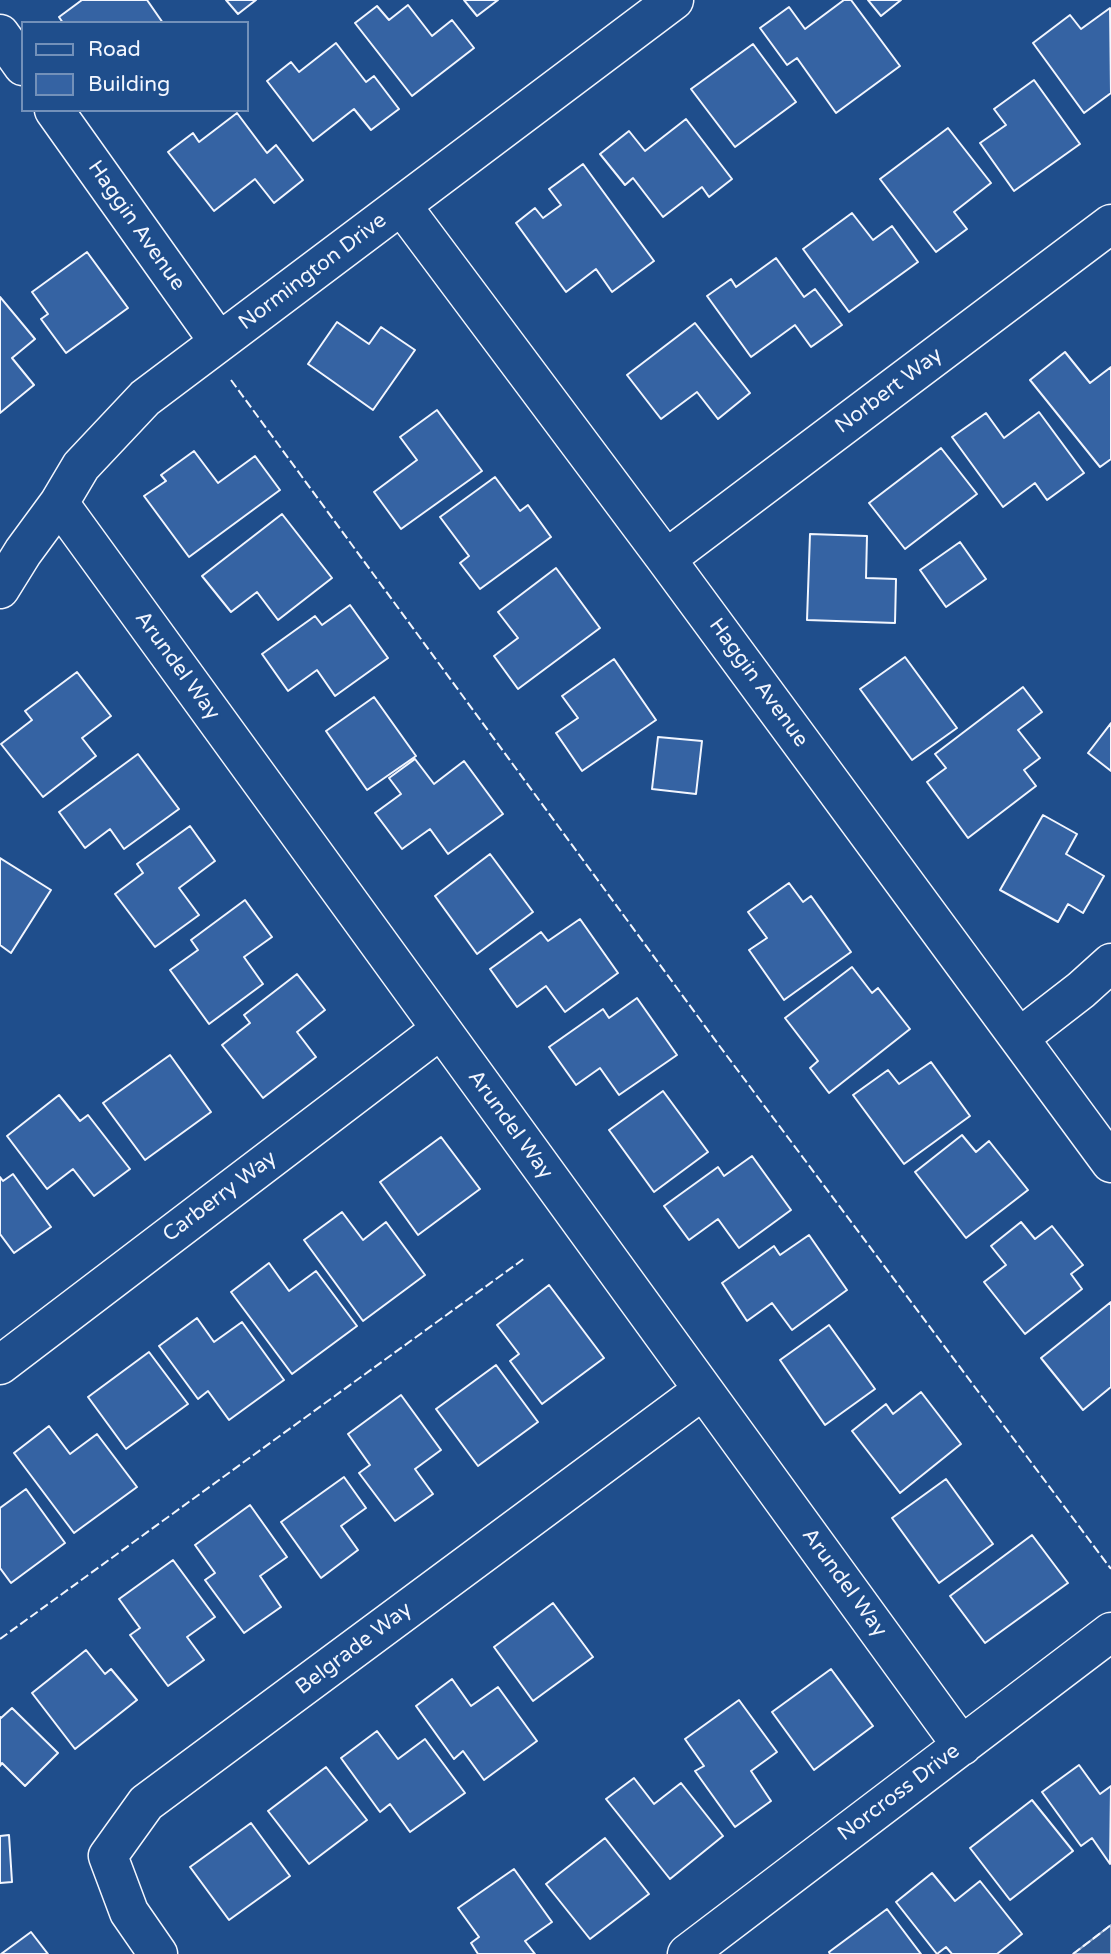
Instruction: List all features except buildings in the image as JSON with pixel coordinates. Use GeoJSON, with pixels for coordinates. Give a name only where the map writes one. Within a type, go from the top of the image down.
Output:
{"type":"FeatureCollection","features":[{"type":"Feature","properties":{"kind":"street","name":"Normington Drive"},"geometry":{"type":"LineString","coordinates":[[0,589],[81,466],[145,398],[674,0]]}},
{"type":"Feature","properties":{"kind":"street"},"geometry":{"type":"LineString","coordinates":[[0,34],[21,63]]}},
{"type":"Feature","properties":{"kind":"street","name":"Haggin Avenue"},"geometry":{"type":"LineString","coordinates":[[55,112],[219,342]]}},
{"type":"Feature","properties":{"kind":"street","name":"Haggin Avenue"},"geometry":{"type":"LineString","coordinates":[[402,206],[667,559],[1111,1163]]}},
{"type":"Feature","properties":{"kind":"street","name":"Norbert Way"},"geometry":{"type":"LineString","coordinates":[[667,559],[1111,224]]}},
{"type":"Feature","properties":{"kind":"street","name":"Arundel Way"},"geometry":{"type":"LineString","coordinates":[[59,503],[962,1746]]}},
{"type":"Feature","properties":{"kind":"street"},"geometry":{"type":"LineString","coordinates":[[1018,1038],[1082,990],[1111,963]]}},
{"type":"Feature","properties":{"kind":"street","name":"Carberry Way"},"geometry":{"type":"LineString","coordinates":[[0,1364],[440,1030]]}},
{"type":"Feature","properties":{"kind":"street","name":"Belgrade Way"},"geometry":{"type":"LineString","coordinates":[[158,1954],[129,1912],[108,1856],[146,1803],[703,1390]]}},
{"type":"Feature","properties":{"kind":"street","name":"Norcross Drive"},"geometry":{"type":"LineString","coordinates":[[687,1954],[1111,1632]]}},
{"type":"Feature","properties":{"kind":"shaded area"},"geometry":{"type":"Polygon","coordinates":[[[1111,1925],[1111,1954],[1073,1954],[1111,1925]]]}},
{"type":"Feature","properties":{"kind":"fence"},"geometry":{"type":"LineString","coordinates":[[231,380],[718,1044],[1111,1569]]}},
{"type":"Feature","properties":{"kind":"fence"},"geometry":{"type":"LineString","coordinates":[[0,1639],[525,1258]]}},
{"type":"Feature","properties":{"kind":"fence"},"geometry":{"type":"LineString","coordinates":[[1073,1954],[1111,1925]]}}]}
